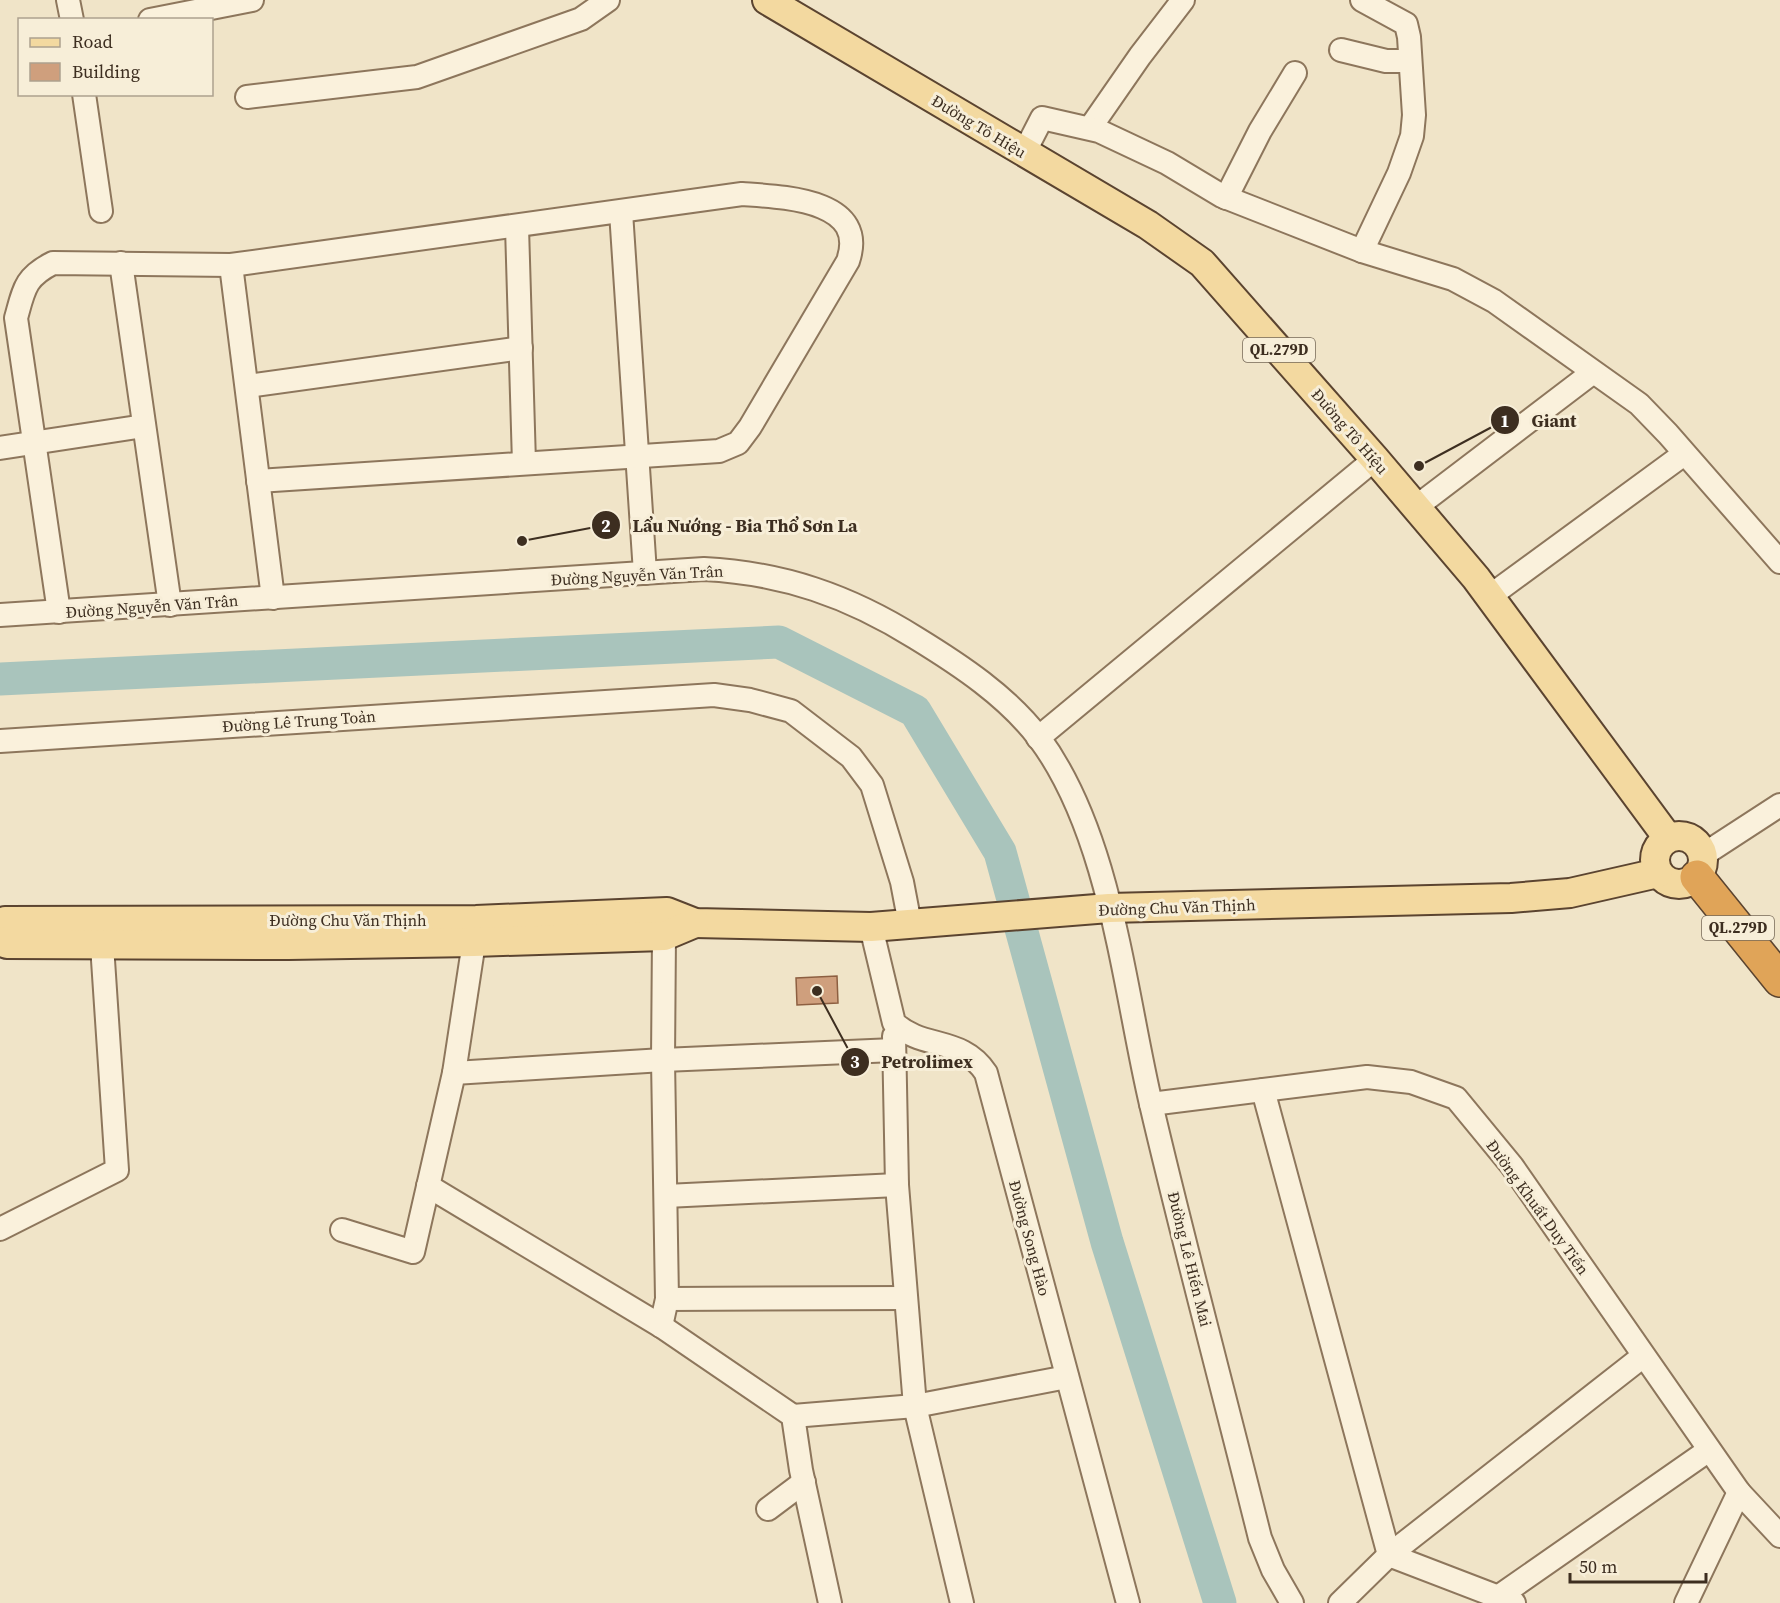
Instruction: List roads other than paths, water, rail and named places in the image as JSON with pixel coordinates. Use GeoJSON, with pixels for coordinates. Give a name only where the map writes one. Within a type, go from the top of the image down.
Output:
{"type":"FeatureCollection","features":[{"type":"Feature","properties":{"kind":"highway","name":"QL.279D"},"geometry":{"type":"LineString","coordinates":[[1700,866],[1780,980]]}},
{"type":"Feature","properties":{"kind":"main road","name":"Đường Tô Hiệu"},"geometry":{"type":"LineString","coordinates":[[767,0],[1148,225],[1202,263],[1375,459],[1490,596],[1668,838]]}},
{"type":"Feature","properties":{"kind":"main road"},"geometry":{"type":"LineString","coordinates":[[1675,836],[1690,838],[1701,848],[1700,866],[1684,884],[1676,885],[1663,879],[1658,873],[1656,853],[1668,838],[1675,836]]}},
{"type":"Feature","properties":{"kind":"main road","name":"Đường Chu Văn Thịnh"},"geometry":{"type":"LineString","coordinates":[[0,925],[5,921],[476,920],[668,912],[694,923],[871,927],[1100,909],[1511,898],[1570,893],[1658,873]]}},
{"type":"Feature","properties":{"kind":"main road","name":"Đường Chu Văn Thịnh"},"geometry":{"type":"LineString","coordinates":[[0,941],[7,944],[102,945],[474,942],[664,936],[694,923]]}},
{"type":"Feature","properties":{"kind":"street"},"geometry":{"type":"LineString","coordinates":[[68,0],[72,18]]}},
{"type":"Feature","properties":{"kind":"street"},"geometry":{"type":"LineString","coordinates":[[157,18],[200,5],[252,0]]}},
{"type":"Feature","properties":{"kind":"street"},"geometry":{"type":"LineString","coordinates":[[248,97],[417,77],[582,19],[608,0]]}},
{"type":"Feature","properties":{"kind":"street"},"geometry":{"type":"LineString","coordinates":[[1090,128],[1183,0]]}},
{"type":"Feature","properties":{"kind":"street"},"geometry":{"type":"LineString","coordinates":[[1362,0],[1406,24],[1409,37],[1414,115],[1412,136],[1399,173],[1362,251]]}},
{"type":"Feature","properties":{"kind":"street"},"geometry":{"type":"LineString","coordinates":[[1341,50],[1377,60],[1410,61]]}},
{"type":"Feature","properties":{"kind":"street"},"geometry":{"type":"LineString","coordinates":[[1226,198],[1260,131],[1295,73]]}},
{"type":"Feature","properties":{"kind":"street"},"geometry":{"type":"LineString","coordinates":[[84,96],[101,210]]}},
{"type":"Feature","properties":{"kind":"street"},"geometry":{"type":"LineString","coordinates":[[1024,153],[1042,118],[1090,128],[1167,163],[1226,198],[1362,251],[1453,279],[1494,301],[1592,373],[1639,404],[1780,562]]}},
{"type":"Feature","properties":{"kind":"street"},"geometry":{"type":"LineString","coordinates":[[59,612],[16,318],[23,293],[35,272],[53,263],[231,265],[742,194],[782,197],[808,202],[832,212],[844,222],[851,233],[852,246],[842,270],[738,443],[719,451],[258,481]]}},
{"type":"Feature","properties":{"kind":"street"},"geometry":{"type":"LineString","coordinates":[[621,212],[645,573]]}},
{"type":"Feature","properties":{"kind":"street"},"geometry":{"type":"LineString","coordinates":[[517,227],[524,463]]}},
{"type":"Feature","properties":{"kind":"street"},"geometry":{"type":"LineString","coordinates":[[121,263],[170,605]]}},
{"type":"Feature","properties":{"kind":"street"},"geometry":{"type":"LineString","coordinates":[[231,265],[273,598]]}},
{"type":"Feature","properties":{"kind":"street"},"geometry":{"type":"LineString","coordinates":[[247,386],[520,348]]}},
{"type":"Feature","properties":{"kind":"street"},"geometry":{"type":"LineString","coordinates":[[1416,507],[1592,373]]}},
{"type":"Feature","properties":{"kind":"street"},"geometry":{"type":"LineString","coordinates":[[0,448],[144,426]]}},
{"type":"Feature","properties":{"kind":"street"},"geometry":{"type":"LineString","coordinates":[[1490,596],[1684,454]]}},
{"type":"Feature","properties":{"kind":"street"},"geometry":{"type":"LineString","coordinates":[[1038,738],[1375,459]]}},
{"type":"Feature","properties":{"kind":"street","name":"Đường Nguyễn Văn Trân"},"geometry":{"type":"LineString","coordinates":[[0,615],[704,569],[748,571],[786,579],[856,606],[903,629],[951,660],[1002,699],[1038,738],[1076,805],[1100,909]]}},
{"type":"Feature","properties":{"kind":"street","name":"Đường Lê Trung Toản"},"geometry":{"type":"LineString","coordinates":[[0,741],[714,695],[750,700],[791,711],[850,757],[872,785],[903,882],[910,924]]}},
{"type":"Feature","properties":{"kind":"street"},"geometry":{"type":"LineString","coordinates":[[1700,866],[1780,805]]}},
{"type":"Feature","properties":{"kind":"street","name":"Đường Lê Hiến Mai"},"geometry":{"type":"LineString","coordinates":[[1100,909],[1260,1538],[1273,1570],[1292,1603]]}},
{"type":"Feature","properties":{"kind":"street"},"geometry":{"type":"LineString","coordinates":[[871,927],[894,1023],[897,1185],[915,1406],[962,1603]]}},
{"type":"Feature","properties":{"kind":"street"},"geometry":{"type":"LineString","coordinates":[[661,1326],[667,1299],[663,1060],[664,936]]}},
{"type":"Feature","properties":{"kind":"street"},"geometry":{"type":"LineString","coordinates":[[342,1230],[413,1252],[454,1073],[474,942]]}},
{"type":"Feature","properties":{"kind":"street"},"geometry":{"type":"LineString","coordinates":[[0,1229],[117,1170],[102,945]]}},
{"type":"Feature","properties":{"kind":"street","name":"Đường Song Hào"},"geometry":{"type":"LineString","coordinates":[[894,1023],[905,1033],[919,1039],[942,1042],[966,1052],[980,1064],[986,1073],[1128,1603]]}},
{"type":"Feature","properties":{"kind":"street"},"geometry":{"type":"LineString","coordinates":[[454,1073],[663,1060],[894,1050]]}},
{"type":"Feature","properties":{"kind":"street","name":"Đường Khuất Duy Tiến"},"geometry":{"type":"LineString","coordinates":[[1151,1104],[1367,1077],[1411,1082],[1456,1098],[1512,1166],[1642,1357],[1739,1492],[1780,1536]]}},
{"type":"Feature","properties":{"kind":"street"},"geometry":{"type":"LineString","coordinates":[[1263,1090],[1389,1555]]}},
{"type":"Feature","properties":{"kind":"street"},"geometry":{"type":"LineString","coordinates":[[666,1196],[897,1185]]}},
{"type":"Feature","properties":{"kind":"street"},"geometry":{"type":"LineString","coordinates":[[428,1186],[661,1326],[793,1416],[915,1406],[1067,1377]]}},
{"type":"Feature","properties":{"kind":"street"},"geometry":{"type":"LineString","coordinates":[[667,1299],[905,1298]]}},
{"type":"Feature","properties":{"kind":"street"},"geometry":{"type":"LineString","coordinates":[[1340,1603],[1389,1555],[1642,1357]]}},
{"type":"Feature","properties":{"kind":"street"},"geometry":{"type":"LineString","coordinates":[[793,1416],[804,1482],[830,1603]]}},
{"type":"Feature","properties":{"kind":"street"},"geometry":{"type":"LineString","coordinates":[[1389,1555],[1506,1600],[1709,1449]]}},
{"type":"Feature","properties":{"kind":"street"},"geometry":{"type":"LineString","coordinates":[[768,1509],[804,1482]]}},
{"type":"Feature","properties":{"kind":"street"},"geometry":{"type":"LineString","coordinates":[[1686,1603],[1739,1492]]}},
{"type":"Feature","properties":{"kind":"waterway"},"geometry":{"type":"LineString","coordinates":[[0,679],[779,642],[915,711],[1000,852],[1107,1242],[1220,1603]]}},
{"type":"Feature","properties":{"kind":"place","name":"Giant"},"geometry":{"type":"Point","coordinates":[1419,466]}},
{"type":"Feature","properties":{"kind":"place","name":"Lẩu Nướng - Bia Thổ Sơn La"},"geometry":{"type":"Point","coordinates":[522,541]}},
{"type":"Feature","properties":{"kind":"place","name":"Petrolimex"},"geometry":{"type":"Point","coordinates":[817,991]}}]}
